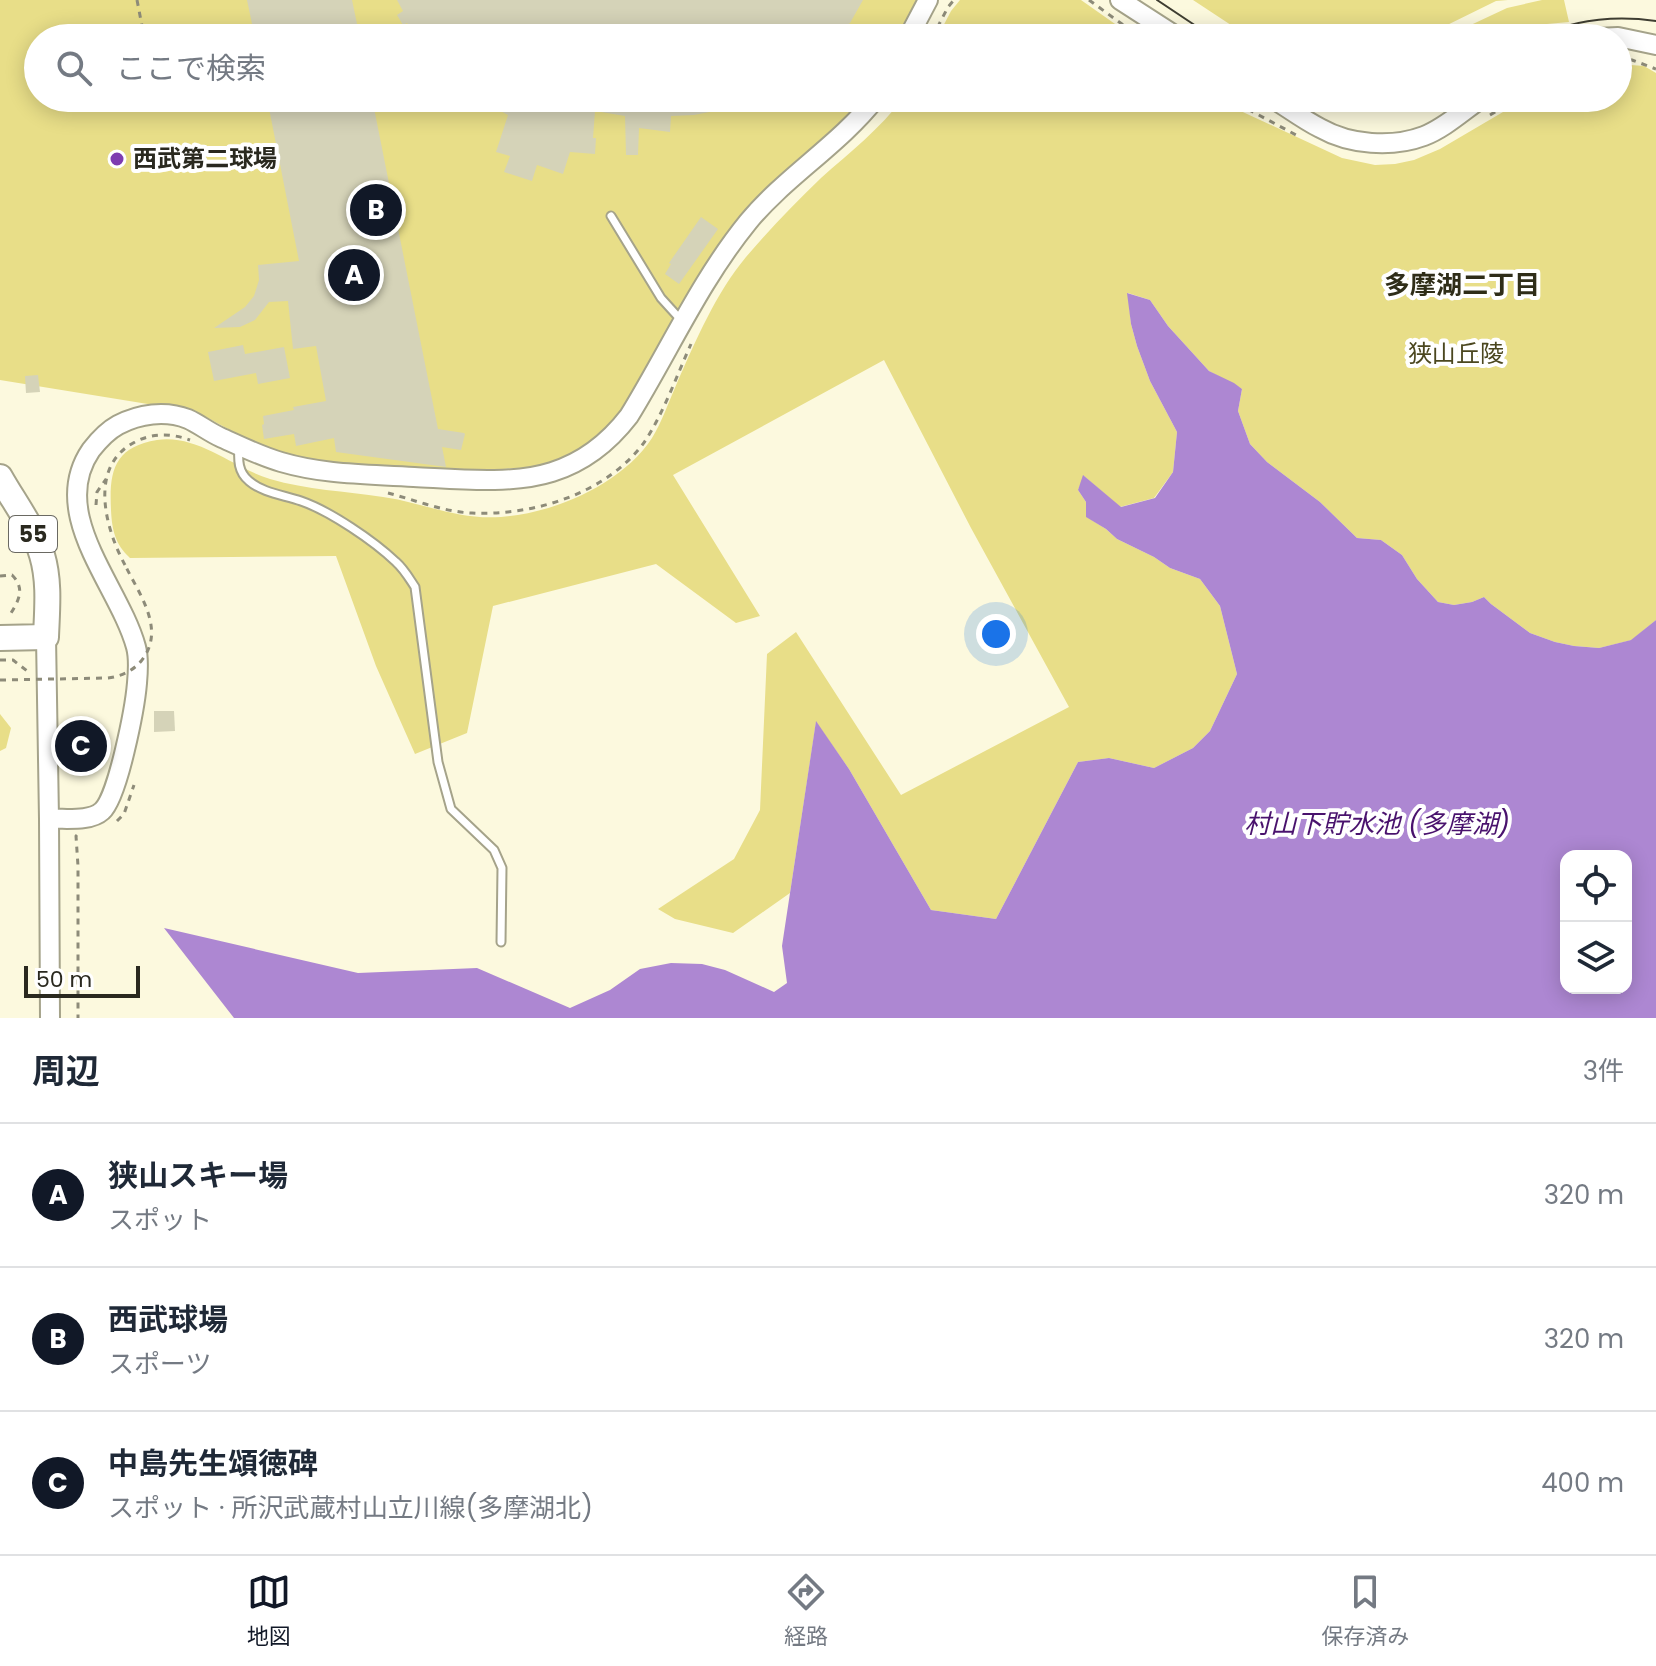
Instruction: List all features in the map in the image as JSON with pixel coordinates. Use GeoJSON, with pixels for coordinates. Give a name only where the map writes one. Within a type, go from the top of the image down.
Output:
{"type":"FeatureCollection","features":[{"type":"Feature","properties":{"kind":"main road","name":"55"},"geometry":{"type":"LineString","coordinates":[[0,477],[41,552],[47,581],[46,637]]}},
{"type":"Feature","properties":{"kind":"main road"},"geometry":{"type":"LineString","coordinates":[[6,633],[46,637]]}},
{"type":"Feature","properties":{"kind":"street"},"geometry":{"type":"LineString","coordinates":[[915,24],[928,0]]}},
{"type":"Feature","properties":{"kind":"street"},"geometry":{"type":"LineString","coordinates":[[1120,0],[1157,24]]}},
{"type":"Feature","properties":{"kind":"street"},"geometry":{"type":"LineString","coordinates":[[1632,40],[1656,45]]}},
{"type":"Feature","properties":{"kind":"street"},"geometry":{"type":"LineString","coordinates":[[49,819],[95,816],[110,801],[126,742],[137,683],[137,652],[133,640],[85,537],[79,516],[78,483],[97,442],[119,425],[159,414],[188,419],[239,446],[291,465],[347,474],[502,479],[549,473],[585,457],[620,428],[638,402],[682,321],[719,263],[756,214],[864,112]]}},
{"type":"Feature","properties":{"kind":"street"},"geometry":{"type":"LineString","coordinates":[[1294,112],[1321,129],[1358,141],[1383,143],[1425,136],[1461,112]]}},
{"type":"Feature","properties":{"kind":"street"},"geometry":{"type":"LineString","coordinates":[[46,637],[50,1018]]}},
{"type":"Feature","properties":{"kind":"lane"},"geometry":{"type":"LineString","coordinates":[[611,216],[661,298],[682,321]]}},
{"type":"Feature","properties":{"kind":"lane"},"geometry":{"type":"LineString","coordinates":[[239,446],[238,465],[247,480],[260,488],[315,506],[344,522],[396,561],[415,587],[438,762],[451,809],[494,850],[502,868],[501,942]]}},
{"type":"Feature","properties":{"kind":"path"},"geometry":{"type":"LineString","coordinates":[[137,0],[142,24]]}},
{"type":"Feature","properties":{"kind":"path"},"geometry":{"type":"LineString","coordinates":[[939,24],[954,0]]}},
{"type":"Feature","properties":{"kind":"path"},"geometry":{"type":"LineString","coordinates":[[1089,0],[1122,24]]}},
{"type":"Feature","properties":{"kind":"path"},"geometry":{"type":"LineString","coordinates":[[1632,60],[1656,69]]}},
{"type":"Feature","properties":{"kind":"path"},"geometry":{"type":"LineString","coordinates":[[884,116],[887,112]]}},
{"type":"Feature","properties":{"kind":"path"},"geometry":{"type":"LineString","coordinates":[[385,492],[444,509],[498,513],[539,507],[586,489],[621,467],[645,441],[692,342]]}},
{"type":"Feature","properties":{"kind":"path"},"geometry":{"type":"LineString","coordinates":[[0,680],[108,678],[123,675],[136,667],[150,646],[152,628],[149,613],[116,549],[108,524],[104,495],[106,479],[110,465],[121,450],[143,438],[175,435],[197,442]]}},
{"type":"Feature","properties":{"kind":"path"},"geometry":{"type":"LineString","coordinates":[[96,513],[97,492],[106,479]]}},
{"type":"Feature","properties":{"kind":"path"},"geometry":{"type":"LineString","coordinates":[[0,576],[12,575],[20,590],[19,601],[6,633]]}},
{"type":"Feature","properties":{"kind":"path"},"geometry":{"type":"LineString","coordinates":[[0,660],[13,660],[33,675]]}},
{"type":"Feature","properties":{"kind":"path"},"geometry":{"type":"LineString","coordinates":[[76,836],[78,1018]]}},
{"type":"Feature","properties":{"kind":"green space"},"geometry":{"type":"Polygon","coordinates":[[[0,0],[920,0],[908,24],[24,24],[24,112],[851,112],[690,297],[624,407],[591,445],[549,466],[473,471],[360,467],[281,453],[197,412],[0,380],[0,0]]]}},
{"type":"Feature","properties":{"kind":"green space"},"geometry":{"type":"Polygon","coordinates":[[[960,0],[1081,0],[1115,24],[944,24],[960,0]]]}},
{"type":"Feature","properties":{"kind":"green space"},"geometry":{"type":"Polygon","coordinates":[[[1193,0],[1508,0],[1496,1],[1449,24],[1229,24],[1193,0]]]}},
{"type":"Feature","properties":{"kind":"green space"},"geometry":{"type":"Polygon","coordinates":[[[1542,0],[1564,0],[1569,22],[1473,24],[1507,8],[1542,0]]]}},
{"type":"Feature","properties":{"kind":"green space","name":"狭山丘陵"},"geometry":{"type":"Polygon","coordinates":[[[1632,65],[1644,66],[1656,73],[1656,620],[1632,640],[1599,648],[1574,646],[1530,633],[1484,597],[1454,605],[1438,602],[1417,579],[1402,555],[1381,540],[1357,538],[1320,502],[1267,462],[1250,444],[1238,411],[1242,389],[1209,371],[1168,326],[1150,300],[1128,293],[1137,346],[1150,381],[1177,432],[1173,472],[1154,498],[1120,507],[1084,476],[1078,490],[1086,502],[1087,517],[1117,539],[1170,568],[1200,579],[1220,606],[1237,674],[1210,731],[1193,748],[1154,768],[1109,758],[1078,762],[996,919],[931,910],[849,769],[816,722],[790,893],[733,933],[675,919],[658,909],[734,859],[760,810],[767,654],[796,632],[901,795],[1069,707],[884,360],[673,475],[760,616],[736,623],[656,564],[493,606],[467,733],[415,754],[376,666],[336,556],[130,558],[115,536],[111,517],[111,484],[117,463],[131,448],[157,440],[187,442],[256,474],[284,483],[398,500],[469,516],[522,514],[586,493],[623,469],[652,438],[707,317],[746,257],[821,178],[891,112],[1243,112],[1342,158],[1375,165],[1414,160],[1440,149],[1503,112],[1632,112],[1632,65]]]}},
{"type":"Feature","properties":{"kind":"green space"},"geometry":{"type":"Polygon","coordinates":[[[0,714],[11,728],[6,748],[0,751],[0,714]]]}},
{"type":"Feature","properties":{"kind":"water","name":"村山下貯水池 (多摩湖)"},"geometry":{"type":"Polygon","coordinates":[[[1127,293],[1150,300],[1168,326],[1209,371],[1242,389],[1238,411],[1250,444],[1267,462],[1320,502],[1357,538],[1381,540],[1402,555],[1417,579],[1438,602],[1454,605],[1484,597],[1530,633],[1574,646],[1599,648],[1631,640],[1656,620],[1656,1018],[234,1018],[164,928],[358,973],[477,968],[570,1008],[610,990],[640,969],[671,963],[702,964],[725,970],[774,992],[787,983],[782,946],[816,721],[849,769],[931,910],[996,919],[1078,762],[1109,758],[1154,768],[1193,748],[1210,731],[1237,674],[1220,606],[1200,579],[1170,568],[1117,539],[1086,517],[1086,502],[1078,490],[1083,475],[1121,507],[1155,498],[1173,472],[1177,432],[1150,381],[1137,346],[1127,293]]]}},
{"type":"Feature","properties":{"kind":"building"},"geometry":{"type":"Polygon","coordinates":[[[247,0],[352,0],[357,24],[252,24],[247,0]]]}},
{"type":"Feature","properties":{"kind":"building"},"geometry":{"type":"Polygon","coordinates":[[[397,0],[863,0],[849,24],[402,24],[397,15],[403,11],[397,0]]]}},
{"type":"Feature","properties":{"kind":"building"},"geometry":{"type":"Polygon","coordinates":[[[270,112],[375,112],[438,429],[465,434],[461,450],[442,447],[446,467],[336,452],[334,438],[296,446],[294,434],[264,439],[263,416],[326,401],[316,346],[293,349],[288,301],[269,302],[255,320],[240,327],[214,328],[245,307],[254,296],[259,280],[258,265],[299,261],[270,112]]]}},
{"type":"Feature","properties":{"kind":"building"},"geometry":{"type":"Polygon","coordinates":[[[502,112],[595,112],[595,154],[570,152],[563,174],[537,165],[532,181],[504,172],[510,156],[496,152],[508,115],[502,112]]]}},
{"type":"Feature","properties":{"kind":"building"},"geometry":{"type":"Polygon","coordinates":[[[601,112],[710,112],[671,116],[670,132],[639,128],[638,155],[626,155],[625,116],[601,112]]]}},
{"type":"Feature","properties":{"kind":"building"},"geometry":{"type":"Polygon","coordinates":[[[701,217],[718,229],[679,284],[665,274],[669,263],[701,217]]]}},
{"type":"Feature","properties":{"kind":"building"},"geometry":{"type":"Polygon","coordinates":[[[243,345],[245,354],[284,347],[290,378],[258,384],[256,373],[214,381],[208,352],[243,345]]]}},
{"type":"Feature","properties":{"kind":"building"},"geometry":{"type":"Polygon","coordinates":[[[38,375],[40,392],[26,393],[25,376],[38,375]]]}},
{"type":"Feature","properties":{"kind":"building"},"geometry":{"type":"Polygon","coordinates":[[[154,711],[174,711],[175,731],[154,732],[154,711]]]}},
{"type":"Feature","properties":{"kind":"tram line"},"geometry":{"type":"LineString","coordinates":[[1157,0],[1193,24]]}},
{"type":"Feature","properties":{"kind":"tram line"},"geometry":{"type":"LineString","coordinates":[[1576,24],[1594,20],[1656,21]]}},
{"type":"Feature","properties":{"kind":"place","name":"西武第二球場"},"geometry":{"type":"Point","coordinates":[117,159]}},
{"type":"Feature","properties":{"kind":"place","name":"西武球場"},"geometry":{"type":"Point","coordinates":[376,210]}},
{"type":"Feature","properties":{"kind":"place","name":"狭山スキー場"},"geometry":{"type":"Point","coordinates":[354,275]}},
{"type":"Feature","properties":{"kind":"place","name":"中島先生頌徳碑"},"geometry":{"type":"Point","coordinates":[81,746]}},
{"type":"Feature","properties":{"kind":"district","name":"多摩湖二丁目"},"geometry":{"type":"Point","coordinates":[1462,285]}}]}
